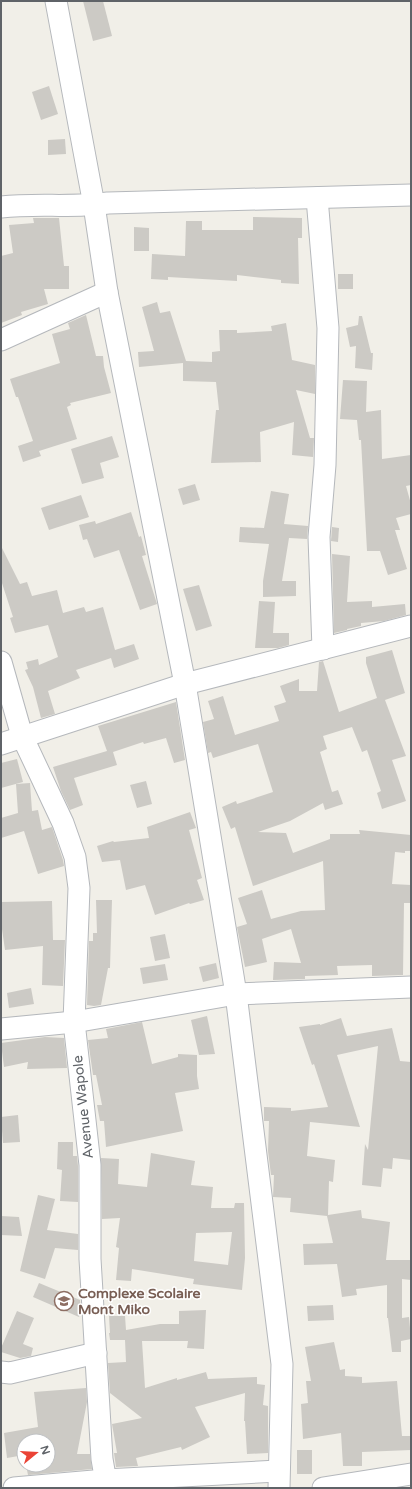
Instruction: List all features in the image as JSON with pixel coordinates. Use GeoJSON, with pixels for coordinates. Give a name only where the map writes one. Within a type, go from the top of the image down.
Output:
{"type":"FeatureCollection","features":[{"type":"Feature","properties":{"kind":"street"},"geometry":{"type":"LineString","coordinates":[[14,1488],[106,1484],[279,1480],[282,1364],[236,994],[185,684],[107,292],[94,205],[56,1]]}},
{"type":"Feature","properties":{"kind":"street"},"geometry":{"type":"LineString","coordinates":[[1,207],[18,205],[94,205],[108,203],[411,195]]}},
{"type":"Feature","properties":{"kind":"street"},"geometry":{"type":"LineString","coordinates":[[318,198],[328,328],[325,464],[319,537],[323,649]]}},
{"type":"Feature","properties":{"kind":"street"},"geometry":{"type":"LineString","coordinates":[[1,340],[107,292]]}},
{"type":"Feature","properties":{"kind":"street"},"geometry":{"type":"LineString","coordinates":[[1,744],[185,684],[411,626]]}},
{"type":"Feature","properties":{"kind":"street","name":"Avenue Wapole"},"geometry":{"type":"LineString","coordinates":[[1,662],[22,736],[63,823],[75,857],[79,888],[74,1022],[90,1165],[90,1259],[102,1459],[106,1484]]}},
{"type":"Feature","properties":{"kind":"street"},"geometry":{"type":"LineString","coordinates":[[1,1029],[74,1022],[236,994],[411,987]]}},
{"type":"Feature","properties":{"kind":"street"},"geometry":{"type":"LineString","coordinates":[[1,1372],[10,1373],[96,1353]]}},
{"type":"Feature","properties":{"kind":"street"},"geometry":{"type":"LineString","coordinates":[[323,1488],[411,1474]]}},
{"type":"Feature","properties":{"kind":"building"},"geometry":{"type":"Polygon","coordinates":[[[83,1],[103,1],[112,36],[93,41],[83,1]]]}},
{"type":"Feature","properties":{"kind":"building"},"geometry":{"type":"Polygon","coordinates":[[[49,86],[58,114],[41,120],[32,92],[49,86]]]}},
{"type":"Feature","properties":{"kind":"building"},"geometry":{"type":"Polygon","coordinates":[[[65,139],[66,154],[48,155],[48,140],[65,139]]]}},
{"type":"Feature","properties":{"kind":"building"},"geometry":{"type":"Polygon","coordinates":[[[253,217],[302,218],[302,238],[298,238],[299,284],[281,283],[281,280],[237,275],[237,281],[168,277],[168,280],[151,279],[152,254],[185,256],[186,221],[202,221],[202,230],[253,230],[253,217]]]}},
{"type":"Feature","properties":{"kind":"building"},"geometry":{"type":"Polygon","coordinates":[[[33,218],[59,218],[64,266],[69,266],[69,289],[44,289],[48,304],[21,312],[22,315],[1,323],[1,256],[13,253],[9,225],[34,223],[33,218]]]}},
{"type":"Feature","properties":{"kind":"building"},"geometry":{"type":"Polygon","coordinates":[[[134,227],[149,228],[149,251],[134,251],[134,227]]]}},
{"type":"Feature","properties":{"kind":"building"},"geometry":{"type":"Polygon","coordinates":[[[338,274],[353,274],[353,289],[338,289],[338,274]]]}},
{"type":"Feature","properties":{"kind":"building"},"geometry":{"type":"Polygon","coordinates":[[[157,302],[160,313],[170,311],[186,361],[212,362],[212,352],[220,351],[219,330],[237,330],[237,333],[272,331],[271,326],[286,323],[292,360],[315,365],[315,394],[296,390],[310,438],[314,438],[313,457],[292,455],[294,422],[260,432],[261,462],[211,463],[216,410],[219,410],[216,382],[183,381],[183,363],[139,367],[138,352],[154,351],[142,307],[157,302]]]}},
{"type":"Feature","properties":{"kind":"building"},"geometry":{"type":"Polygon","coordinates":[[[86,315],[96,356],[103,356],[104,367],[111,393],[70,403],[71,405],[67,407],[77,439],[39,451],[41,456],[23,462],[18,446],[33,441],[18,397],[16,397],[10,379],[60,363],[52,334],[70,329],[68,323],[86,315]]]}},
{"type":"Feature","properties":{"kind":"building"},"geometry":{"type":"Polygon","coordinates":[[[359,316],[362,316],[371,353],[373,353],[372,370],[355,368],[356,346],[350,347],[346,328],[358,325],[359,316]]]}},
{"type":"Feature","properties":{"kind":"building"},"geometry":{"type":"Polygon","coordinates":[[[343,380],[367,381],[366,412],[381,410],[382,459],[411,455],[411,485],[406,486],[411,504],[411,514],[396,518],[400,530],[395,530],[407,569],[388,575],[380,551],[367,551],[361,440],[359,440],[357,420],[340,419],[343,380]]]}},
{"type":"Feature","properties":{"kind":"building"},"geometry":{"type":"Polygon","coordinates":[[[112,436],[119,457],[100,463],[104,478],[82,484],[71,449],[112,436]]]}},
{"type":"Feature","properties":{"kind":"building"},"geometry":{"type":"Polygon","coordinates":[[[195,484],[200,500],[183,505],[178,489],[195,484]]]}},
{"type":"Feature","properties":{"kind":"building"},"geometry":{"type":"Polygon","coordinates":[[[271,491],[289,494],[284,524],[308,526],[307,539],[289,538],[282,581],[296,581],[296,596],[263,597],[263,581],[269,544],[239,542],[240,527],[264,528],[271,491]]]}},
{"type":"Feature","properties":{"kind":"building"},"geometry":{"type":"Polygon","coordinates":[[[81,495],[89,517],[49,530],[41,508],[81,495]]]}},
{"type":"Feature","properties":{"kind":"building"},"geometry":{"type":"Polygon","coordinates":[[[131,512],[139,537],[141,536],[146,555],[142,556],[157,604],[140,610],[119,550],[94,558],[87,539],[83,540],[79,525],[95,521],[96,524],[131,512]]]}},
{"type":"Feature","properties":{"kind":"building"},"geometry":{"type":"Polygon","coordinates":[[[332,527],[339,528],[338,542],[331,541],[332,527]]]}},
{"type":"Feature","properties":{"kind":"building"},"geometry":{"type":"Polygon","coordinates":[[[1,546],[20,584],[27,582],[32,596],[57,590],[63,613],[84,607],[86,612],[103,607],[115,650],[134,644],[139,659],[114,668],[111,658],[76,670],[80,678],[48,691],[55,714],[41,718],[33,687],[25,670],[28,669],[26,662],[38,659],[39,665],[58,657],[48,625],[15,633],[10,618],[13,617],[1,580],[1,546]]]}},
{"type":"Feature","properties":{"kind":"building"},"geometry":{"type":"Polygon","coordinates":[[[332,554],[350,556],[347,602],[372,601],[372,607],[405,604],[406,615],[384,621],[361,623],[361,626],[334,633],[332,554]]]}},
{"type":"Feature","properties":{"kind":"building"},"geometry":{"type":"Polygon","coordinates":[[[199,585],[212,626],[196,631],[183,589],[199,585]]]}},
{"type":"Feature","properties":{"kind":"building"},"geometry":{"type":"Polygon","coordinates":[[[259,601],[275,602],[273,633],[289,633],[289,645],[278,648],[255,648],[259,601]]]}},
{"type":"Feature","properties":{"kind":"building"},"geometry":{"type":"Polygon","coordinates":[[[392,650],[405,693],[385,700],[406,756],[392,760],[406,801],[382,809],[377,793],[381,791],[367,750],[362,752],[352,727],[323,736],[327,749],[320,752],[332,792],[338,790],[343,804],[325,810],[323,803],[290,821],[258,832],[286,833],[293,853],[330,839],[330,834],[360,834],[359,830],[411,835],[411,851],[405,851],[405,853],[395,852],[392,884],[411,885],[411,903],[404,903],[403,975],[372,976],[372,965],[337,966],[338,975],[305,976],[305,979],[273,980],[274,962],[301,963],[291,929],[262,939],[267,962],[245,967],[237,927],[247,924],[238,898],[262,890],[271,919],[301,911],[325,910],[323,861],[253,886],[235,827],[231,829],[222,807],[236,801],[237,804],[273,792],[258,744],[213,758],[211,752],[208,753],[203,722],[214,719],[208,701],[223,696],[235,735],[279,721],[274,706],[286,702],[280,686],[299,679],[299,691],[317,691],[319,662],[323,661],[339,712],[377,698],[366,663],[366,657],[392,650]]]}},
{"type":"Feature","properties":{"kind":"building"},"geometry":{"type":"Polygon","coordinates":[[[176,702],[185,760],[174,763],[166,738],[144,744],[143,742],[113,752],[117,765],[74,778],[83,805],[70,810],[61,791],[53,767],[107,751],[98,726],[176,702]]]}},
{"type":"Feature","properties":{"kind":"building"},"geometry":{"type":"Polygon","coordinates":[[[17,759],[23,782],[1,788],[1,763],[17,759]]]}},
{"type":"Feature","properties":{"kind":"building"},"geometry":{"type":"Polygon","coordinates":[[[146,781],[152,804],[137,808],[130,785],[146,781]]]}},
{"type":"Feature","properties":{"kind":"building"},"geometry":{"type":"Polygon","coordinates":[[[30,783],[32,811],[38,810],[42,830],[52,827],[64,866],[38,874],[24,831],[1,838],[1,818],[18,813],[16,784],[30,783]]]}},
{"type":"Feature","properties":{"kind":"building"},"geometry":{"type":"Polygon","coordinates":[[[190,812],[196,828],[189,830],[202,878],[197,880],[204,900],[189,903],[155,915],[145,885],[126,890],[120,860],[102,862],[97,846],[113,841],[149,838],[147,827],[190,812]]]}},
{"type":"Feature","properties":{"kind":"building"},"geometry":{"type":"Polygon","coordinates":[[[96,900],[112,900],[110,968],[108,968],[101,1005],[94,1006],[87,1005],[89,941],[93,941],[93,933],[97,933],[96,900]]]}},
{"type":"Feature","properties":{"kind":"building"},"geometry":{"type":"Polygon","coordinates":[[[52,901],[53,940],[65,940],[63,986],[42,985],[43,946],[5,950],[1,922],[1,902],[52,901]]]}},
{"type":"Feature","properties":{"kind":"building"},"geometry":{"type":"Polygon","coordinates":[[[165,934],[170,958],[155,961],[150,937],[165,934]]]}},
{"type":"Feature","properties":{"kind":"building"},"geometry":{"type":"Polygon","coordinates":[[[216,963],[219,978],[203,982],[199,967],[216,963]]]}},
{"type":"Feature","properties":{"kind":"building"},"geometry":{"type":"Polygon","coordinates":[[[165,964],[168,980],[143,984],[140,968],[165,964]]]}},
{"type":"Feature","properties":{"kind":"building"},"geometry":{"type":"Polygon","coordinates":[[[31,988],[34,1004],[9,1008],[7,993],[31,988]]]}},
{"type":"Feature","properties":{"kind":"building"},"geometry":{"type":"Polygon","coordinates":[[[207,1016],[215,1054],[199,1055],[191,1020],[207,1016]]]}},
{"type":"Feature","properties":{"kind":"building"},"geometry":{"type":"Polygon","coordinates":[[[341,1018],[347,1036],[392,1028],[400,1061],[411,1062],[411,1160],[393,1158],[392,1169],[383,1168],[381,1187],[362,1185],[365,1144],[368,1150],[378,1046],[337,1055],[360,1127],[310,1122],[307,1156],[335,1160],[333,1182],[329,1181],[328,1215],[361,1210],[362,1218],[390,1222],[386,1260],[411,1260],[411,1280],[402,1279],[402,1318],[409,1317],[411,1339],[401,1341],[401,1352],[392,1352],[387,1318],[387,1285],[356,1289],[357,1295],[342,1297],[337,1264],[304,1265],[303,1244],[333,1243],[327,1216],[290,1212],[291,1198],[273,1197],[274,1175],[271,1175],[268,1151],[269,1121],[264,1121],[264,1107],[291,1108],[291,1111],[328,1107],[314,1064],[312,1065],[299,1027],[320,1025],[341,1018]]]}},
{"type":"Feature","properties":{"kind":"building"},"geometry":{"type":"Polygon","coordinates":[[[142,1022],[152,1064],[178,1057],[178,1054],[197,1055],[197,1076],[199,1089],[175,1093],[183,1131],[106,1147],[104,1121],[100,1121],[97,1105],[102,1105],[96,1075],[93,1075],[88,1040],[108,1038],[106,1029],[142,1022]]]}},
{"type":"Feature","properties":{"kind":"building"},"geometry":{"type":"Polygon","coordinates":[[[45,1037],[64,1038],[67,1068],[27,1069],[28,1062],[4,1067],[1,1043],[45,1037]]]}},
{"type":"Feature","properties":{"kind":"building"},"geometry":{"type":"Polygon","coordinates":[[[18,1115],[20,1142],[3,1143],[1,1117],[18,1115]]]}},
{"type":"Feature","properties":{"kind":"building"},"geometry":{"type":"Polygon","coordinates":[[[58,1142],[73,1142],[73,1156],[77,1156],[78,1166],[78,1202],[60,1201],[62,1170],[57,1169],[58,1142]]]}},
{"type":"Feature","properties":{"kind":"building"},"geometry":{"type":"Polygon","coordinates":[[[151,1153],[195,1161],[191,1185],[213,1187],[211,1208],[234,1208],[235,1203],[244,1203],[245,1258],[242,1290],[193,1284],[194,1279],[132,1269],[131,1281],[116,1280],[119,1248],[116,1247],[120,1218],[102,1219],[101,1158],[119,1159],[118,1184],[147,1187],[151,1153]],[[232,1232],[196,1233],[194,1261],[228,1265],[232,1232]]]}},
{"type":"Feature","properties":{"kind":"building"},"geometry":{"type":"Polygon","coordinates":[[[38,1195],[55,1199],[47,1230],[78,1234],[78,1250],[55,1248],[45,1279],[20,1271],[38,1195]]]}},
{"type":"Feature","properties":{"kind":"building"},"geometry":{"type":"Polygon","coordinates":[[[1,1216],[19,1217],[22,1236],[1,1235],[1,1216]]]}},
{"type":"Feature","properties":{"kind":"building"},"geometry":{"type":"Polygon","coordinates":[[[39,1283],[80,1300],[81,1312],[79,1317],[33,1297],[39,1283]]]}},
{"type":"Feature","properties":{"kind":"building"},"geometry":{"type":"Polygon","coordinates":[[[333,1305],[334,1320],[308,1321],[307,1306],[333,1305]]]}},
{"type":"Feature","properties":{"kind":"building"},"geometry":{"type":"Polygon","coordinates":[[[206,1310],[204,1349],[187,1348],[188,1341],[142,1341],[145,1388],[177,1378],[177,1380],[206,1372],[208,1379],[257,1377],[257,1384],[265,1385],[263,1405],[268,1406],[268,1453],[247,1454],[244,1421],[245,1393],[195,1407],[210,1437],[182,1450],[181,1447],[136,1458],[138,1466],[116,1467],[114,1453],[117,1453],[112,1424],[142,1418],[110,1393],[108,1363],[126,1362],[125,1340],[110,1340],[109,1316],[125,1316],[126,1330],[160,1324],[179,1324],[179,1311],[206,1310]]]}},
{"type":"Feature","properties":{"kind":"building"},"geometry":{"type":"Polygon","coordinates":[[[17,1311],[34,1318],[23,1344],[33,1348],[31,1356],[20,1358],[1,1352],[1,1348],[17,1311]]]}},
{"type":"Feature","properties":{"kind":"building"},"geometry":{"type":"Polygon","coordinates":[[[334,1342],[340,1370],[345,1369],[345,1376],[362,1377],[362,1383],[397,1381],[402,1436],[411,1436],[411,1450],[362,1452],[362,1466],[343,1466],[341,1433],[303,1439],[301,1404],[308,1403],[306,1381],[311,1381],[305,1347],[334,1342]]]}},
{"type":"Feature","properties":{"kind":"building"},"geometry":{"type":"Polygon","coordinates":[[[86,1388],[87,1402],[77,1454],[90,1454],[92,1469],[56,1472],[56,1433],[16,1433],[16,1456],[7,1458],[4,1433],[38,1427],[34,1392],[86,1388]]]}},
{"type":"Feature","properties":{"kind":"building"},"geometry":{"type":"Polygon","coordinates":[[[297,1450],[312,1450],[312,1474],[297,1474],[297,1450]]]}},
{"type":"Feature","properties":{"kind":"building"},"geometry":{"type":"Polygon","coordinates":[[[28,1473],[49,1473],[28,1475],[28,1473]]]}},
{"type":"Feature","properties":{"kind":"place","name":"Complexe Scolaire Mont Miko"},"geometry":{"type":"Point","coordinates":[64,1301]}}]}
